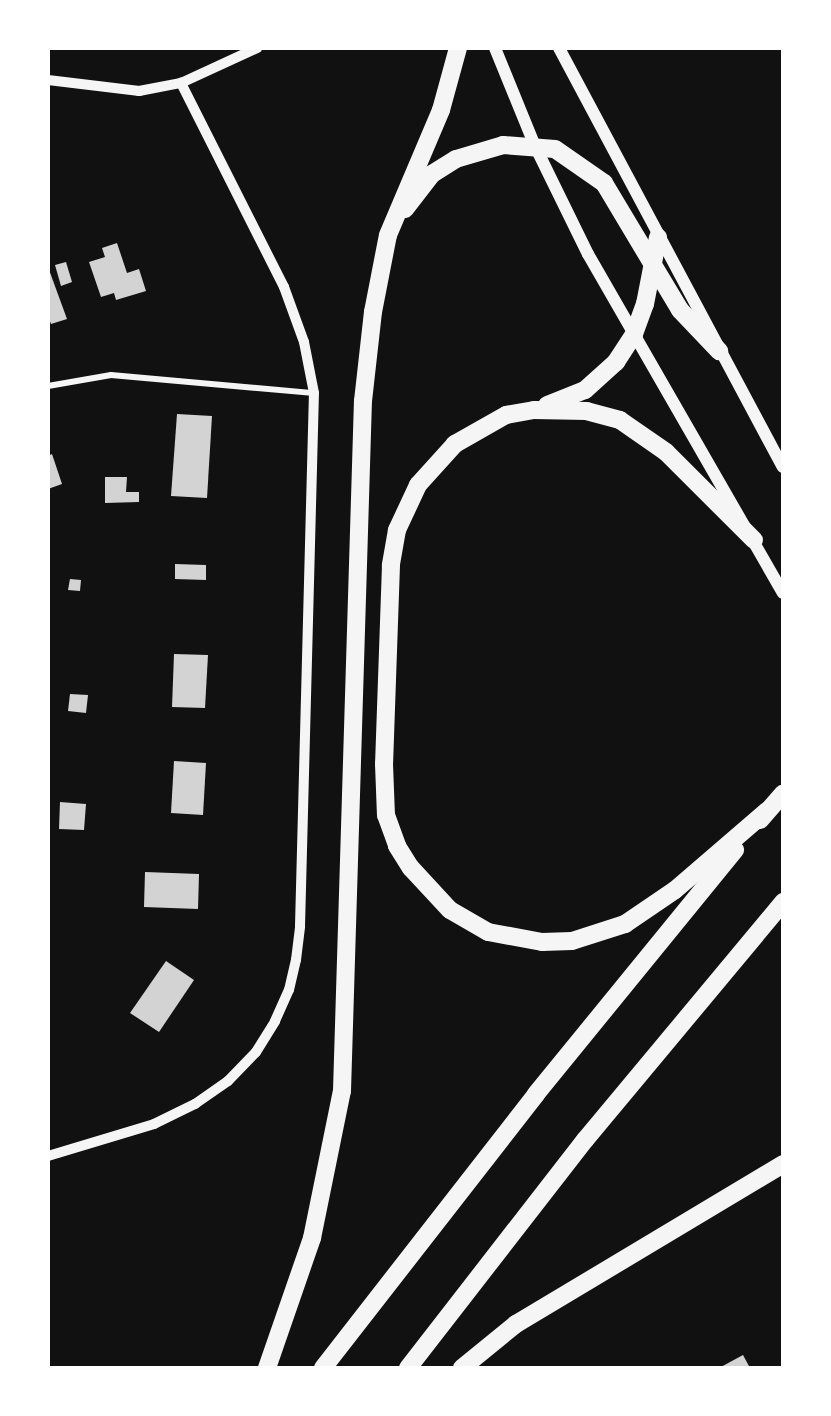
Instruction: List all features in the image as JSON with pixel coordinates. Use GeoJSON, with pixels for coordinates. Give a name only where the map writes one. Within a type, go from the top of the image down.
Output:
{"type":"FeatureCollection","features":[{"type":"Feature","properties":{"kind":"highway"},"geometry":{"type":"LineString","coordinates":[[267,1368],[312,1238],[342,1090],[363,401],[388,235],[441,110],[458,48]]}},
{"type":"Feature","properties":{"kind":"highway"},"geometry":{"type":"LineString","coordinates":[[388,235],[432,174],[456,159],[503,145],[555,149],[574,159],[604,183],[680,310],[719,351]]}},
{"type":"Feature","properties":{"kind":"highway"},"geometry":{"type":"LineString","coordinates":[[534,410],[585,390],[616,362],[634,334],[658,237]]}},
{"type":"Feature","properties":{"kind":"highway"},"geometry":{"type":"LineString","coordinates":[[754,540],[643,433],[620,420],[587,411],[534,410],[506,415],[455,444],[418,485],[397,530],[391,565],[384,764],[386,814],[397,846],[429,892],[466,922],[514,939],[572,941],[602,935],[654,907],[767,811]]}},
{"type":"Feature","properties":{"kind":"highway"},"geometry":{"type":"LineString","coordinates":[[323,1368],[536,1094],[783,794]]}},
{"type":"Feature","properties":{"kind":"highway"},"geometry":{"type":"LineString","coordinates":[[408,1368],[585,1140],[783,902]]}},
{"type":"Feature","properties":{"kind":"highway"},"geometry":{"type":"LineString","coordinates":[[462,1368],[516,1323],[783,1164]]}},
{"type":"Feature","properties":{"kind":"main road"},"geometry":{"type":"LineString","coordinates":[[495,48],[535,146],[588,254],[783,593]]}},
{"type":"Feature","properties":{"kind":"main road"},"geometry":{"type":"LineString","coordinates":[[559,48],[783,467]]}},
{"type":"Feature","properties":{"kind":"street"},"geometry":{"type":"LineString","coordinates":[[48,80],[139,90],[181,83],[257,48]]}},
{"type":"Feature","properties":{"kind":"street"},"geometry":{"type":"LineString","coordinates":[[48,1156],[154,1124],[195,1104],[228,1081],[256,1052],[275,1021],[289,990],[296,960],[300,926],[314,393],[304,342],[284,287],[181,83]]}},
{"type":"Feature","properties":{"kind":"street"},"geometry":{"type":"LineString","coordinates":[[48,386],[111,375],[314,393]]}},
{"type":"Feature","properties":{"kind":"building"},"geometry":{"type":"Polygon","coordinates":[[[117,243],[127,273],[139,269],[146,291],[116,300],[114,293],[101,297],[89,262],[105,257],[102,248],[117,243]]]}},
{"type":"Feature","properties":{"kind":"building"},"geometry":{"type":"Polygon","coordinates":[[[66,262],[72,282],[61,286],[55,265],[66,262]]]}},
{"type":"Feature","properties":{"kind":"building"},"geometry":{"type":"Polygon","coordinates":[[[48,267],[67,319],[51,324],[48,316],[48,267]]]}},
{"type":"Feature","properties":{"kind":"building"},"geometry":{"type":"Polygon","coordinates":[[[177,414],[212,416],[207,498],[171,496],[177,414]]]}},
{"type":"Feature","properties":{"kind":"building"},"geometry":{"type":"Polygon","coordinates":[[[52,454],[62,484],[48,489],[48,456],[52,454]]]}},
{"type":"Feature","properties":{"kind":"building"},"geometry":{"type":"Polygon","coordinates":[[[105,477],[127,477],[126,492],[139,492],[139,502],[105,503],[105,477]]]}},
{"type":"Feature","properties":{"kind":"building"},"geometry":{"type":"Polygon","coordinates":[[[175,564],[206,565],[206,580],[175,579],[175,564]]]}},
{"type":"Feature","properties":{"kind":"building"},"geometry":{"type":"Polygon","coordinates":[[[70,579],[81,580],[80,591],[68,590],[70,579]]]}},
{"type":"Feature","properties":{"kind":"building"},"geometry":{"type":"Polygon","coordinates":[[[174,654],[208,655],[205,708],[172,707],[174,654]]]}},
{"type":"Feature","properties":{"kind":"building"},"geometry":{"type":"Polygon","coordinates":[[[70,694],[88,695],[86,713],[68,711],[70,694]]]}},
{"type":"Feature","properties":{"kind":"building"},"geometry":{"type":"Polygon","coordinates":[[[174,761],[206,763],[203,815],[171,813],[174,761]]]}},
{"type":"Feature","properties":{"kind":"building"},"geometry":{"type":"Polygon","coordinates":[[[60,802],[86,804],[84,830],[59,829],[60,802]]]}},
{"type":"Feature","properties":{"kind":"building"},"geometry":{"type":"Polygon","coordinates":[[[145,872],[199,874],[198,909],[144,907],[145,872]]]}},
{"type":"Feature","properties":{"kind":"building"},"geometry":{"type":"Polygon","coordinates":[[[166,961],[194,980],[159,1032],[130,1013],[166,961]]]}},
{"type":"Feature","properties":{"kind":"building"},"geometry":{"type":"Polygon","coordinates":[[[743,1355],[750,1368],[719,1368],[743,1355]]]}}]}
